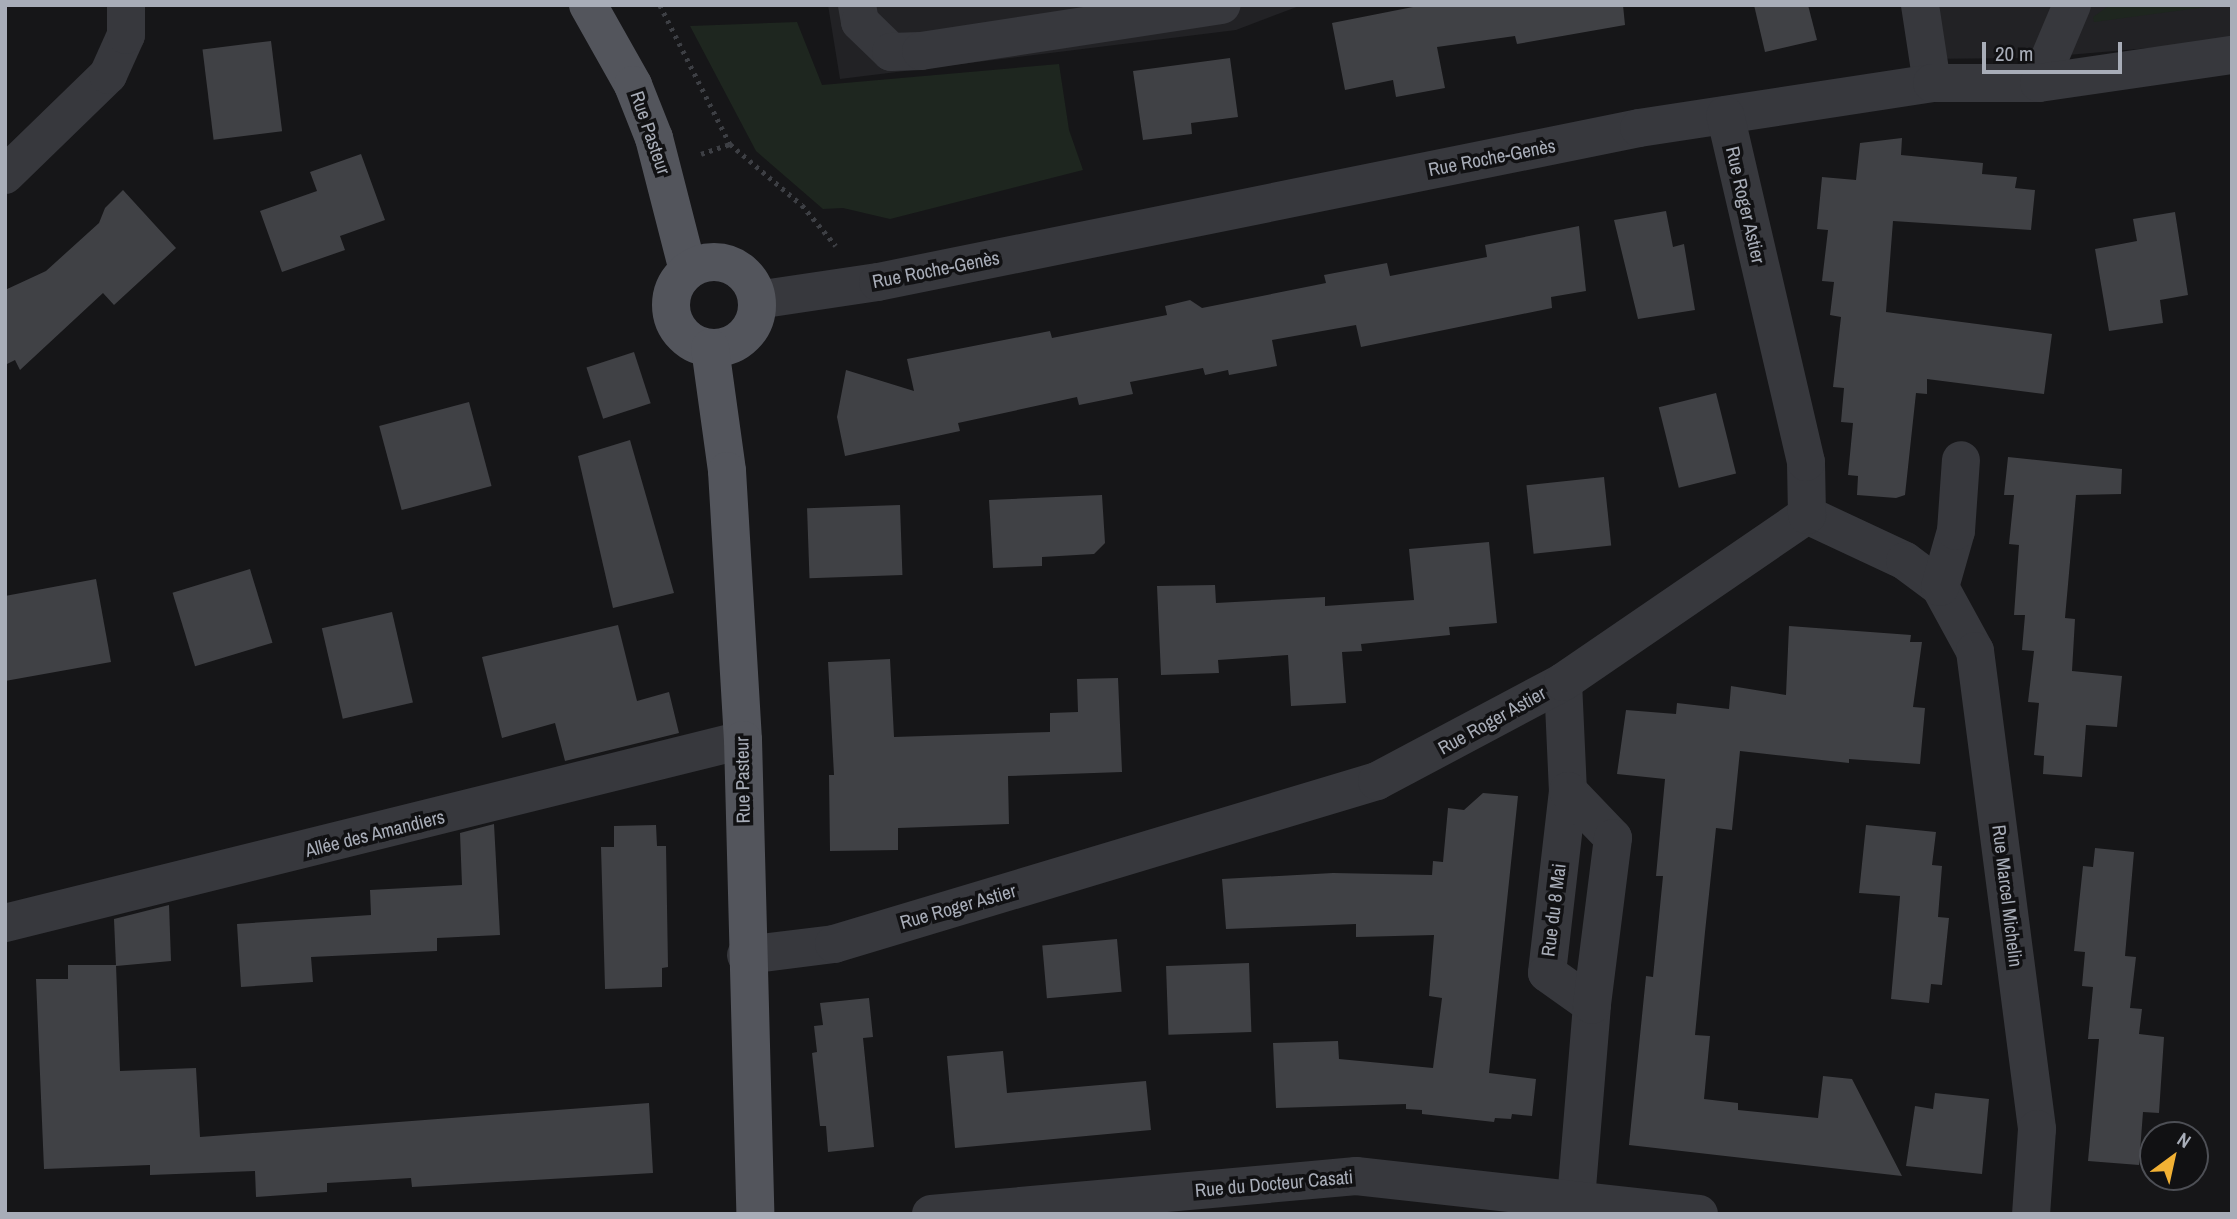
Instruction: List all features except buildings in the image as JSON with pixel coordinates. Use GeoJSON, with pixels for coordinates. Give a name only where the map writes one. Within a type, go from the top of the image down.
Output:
{"type":"FeatureCollection","features":[{"type":"Feature","properties":{"kind":"main road","name":"Rue Pasteur"},"geometry":{"type":"LineString","coordinates":[[588,5],[633,85],[654,138],[688,270]]}},
{"type":"Feature","properties":{"kind":"main road"},"geometry":{"type":"LineString","coordinates":[[713,261],[737,268],[755,288],[758,300],[757,313],[745,335],[723,347],[710,348],[684,336],[671,310],[672,294],[688,270],[713,261]]}},
{"type":"Feature","properties":{"kind":"main road","name":"Rue Pasteur"},"geometry":{"type":"LineString","coordinates":[[710,348],[727,471],[743,740],[746,955],[755,1214]]}},
{"type":"Feature","properties":{"kind":"street"},"geometry":{"type":"LineString","coordinates":[[5,175],[108,75],[126,35],[126,5]]}},
{"type":"Feature","properties":{"kind":"street"},"geometry":{"type":"LineString","coordinates":[[857,5],[860,22],[891,51],[921,51],[1222,5]]}},
{"type":"Feature","properties":{"kind":"street"},"geometry":{"type":"LineString","coordinates":[[1920,5],[1932,83]]}},
{"type":"Feature","properties":{"kind":"street"},"geometry":{"type":"LineString","coordinates":[[2039,83],[2072,5]]}},
{"type":"Feature","properties":{"kind":"street","name":"Rue Roche-Genès"},"geometry":{"type":"LineString","coordinates":[[758,300],[845,288],[1639,128],[1932,83],[2039,83],[2232,55]]}},
{"type":"Feature","properties":{"kind":"street","name":"Rue Roger Astier"},"geometry":{"type":"LineString","coordinates":[[746,955],[834,944],[1377,781],[1563,682],[1807,515],[1806,462],[1726,115]]}},
{"type":"Feature","properties":{"kind":"street"},"geometry":{"type":"LineString","coordinates":[[1940,587],[1956,531],[1961,460]]}},
{"type":"Feature","properties":{"kind":"street","name":"Rue Marcel Michelin"},"geometry":{"type":"LineString","coordinates":[[1807,515],[1905,561],[1940,587],[1975,651],[2037,1129],[2031,1214]]}},
{"type":"Feature","properties":{"kind":"street","name":"Rue du 8 Mai"},"geometry":{"type":"LineString","coordinates":[[1563,682],[1568,792],[1547,973],[1592,1005]]}},
{"type":"Feature","properties":{"kind":"street","name":"Allée des Amandiers"},"geometry":{"type":"LineString","coordinates":[[5,923],[743,740]]}},
{"type":"Feature","properties":{"kind":"street"},"geometry":{"type":"LineString","coordinates":[[1560,1203],[1592,1005],[1613,838],[1568,792]]}},
{"type":"Feature","properties":{"kind":"street","name":"Rue du Docteur Casati"},"geometry":{"type":"LineString","coordinates":[[932,1214],[1138,1204],[1356,1176],[1560,1203],[1699,1214]]}},
{"type":"Feature","properties":{"kind":"path"},"geometry":{"type":"LineString","coordinates":[[660,5],[730,144],[802,205],[836,242],[845,288]]}},
{"type":"Feature","properties":{"kind":"shaded area"},"geometry":{"type":"Polygon","coordinates":[[[828,5],[1302,5],[1236,30],[840,79],[828,5]]]}},
{"type":"Feature","properties":{"kind":"shaded area"},"geometry":{"type":"Polygon","coordinates":[[[1905,5],[2232,5],[2232,41],[2031,58],[1912,59],[1905,5]]]}},
{"type":"Feature","properties":{"kind":"shaded area"},"geometry":{"type":"Polygon","coordinates":[[[2110,5],[2221,5],[2094,22],[2093,17],[2110,5]]]}},
{"type":"Feature","properties":{"kind":"shaded area"},"geometry":{"type":"Polygon","coordinates":[[[797,22],[822,85],[1059,64],[1069,130],[1083,170],[890,219],[843,208],[823,209],[756,151],[690,26],[797,22]]]}}]}
